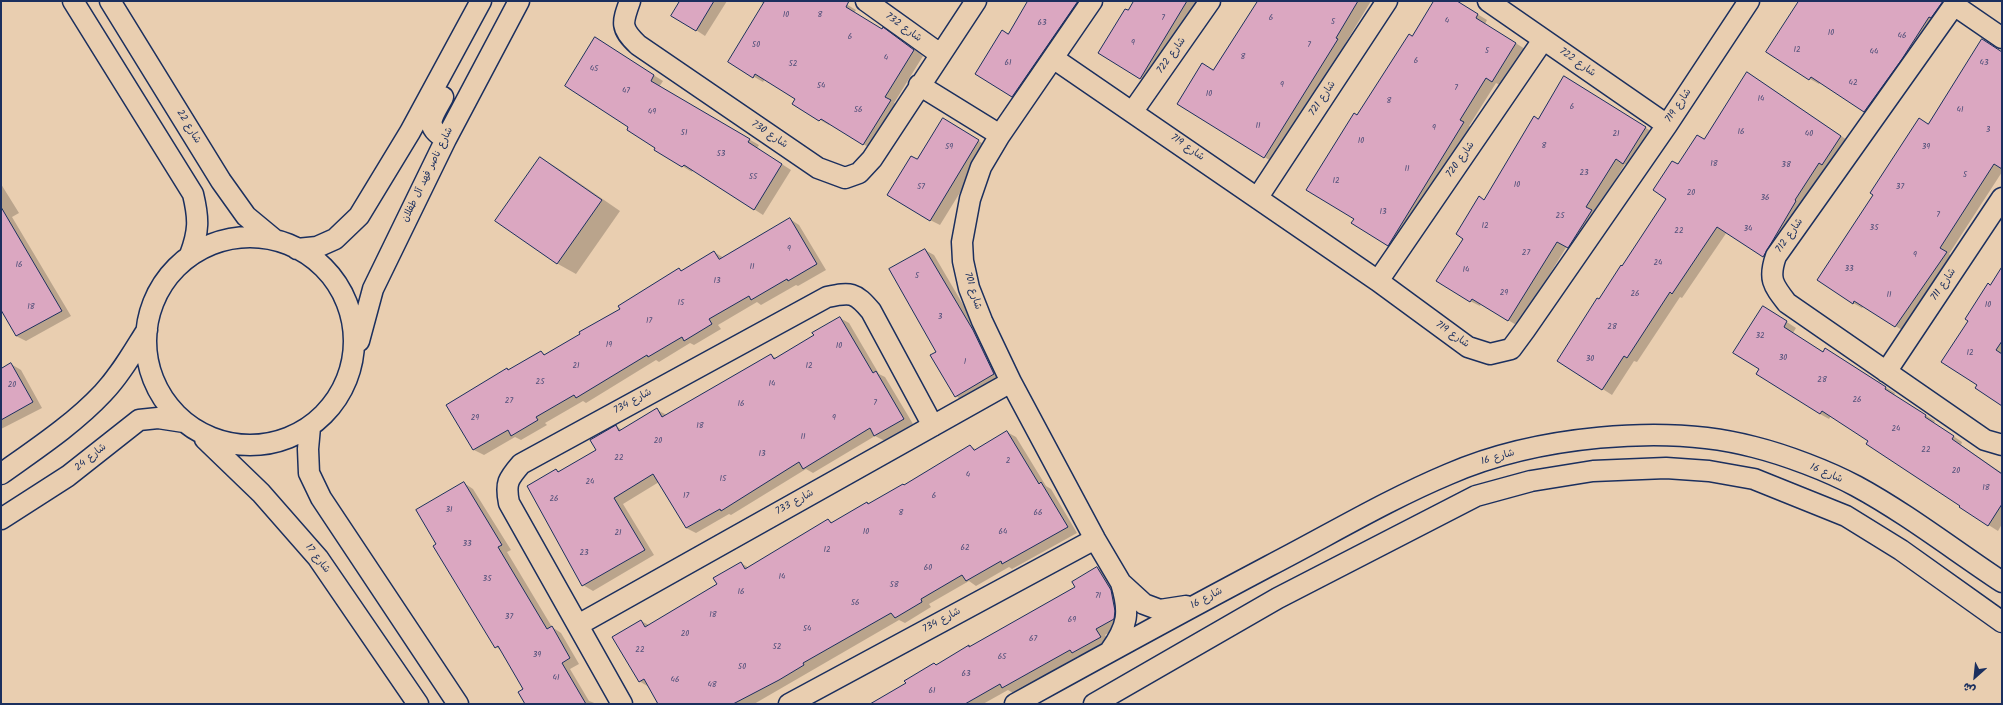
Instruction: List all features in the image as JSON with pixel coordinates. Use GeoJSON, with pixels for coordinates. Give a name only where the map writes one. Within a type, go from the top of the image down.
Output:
{"type":"FeatureCollection","features":[{"type":"Feature","properties":{"kind":"street"},"geometry":{"type":"LineString","coordinates":[[73,1],[193,194],[198,216],[198,235],[190,255]]}},
{"type":"Feature","properties":{"kind":"street","name":"شارع 22"},"geometry":{"type":"LineString","coordinates":[[110,1],[220,181],[246,216],[279,242]]}},
{"type":"Feature","properties":{"kind":"street"},"geometry":{"type":"LineString","coordinates":[[297,249],[317,247],[335,239],[359,216],[410,132],[481,1]]}},
{"type":"Feature","properties":{"kind":"street","name":"شارع ناصر فهد آل طفلان"},"geometry":{"type":"LineString","coordinates":[[191,426],[228,443],[262,446],[295,438],[323,417],[344,389],[374,289],[446,139],[519,1]]}},
{"type":"Feature","properties":{"kind":"street","name":"شارع 730"},"geometry":{"type":"LineString","coordinates":[[630,1],[623,21],[626,33],[638,45],[818,168],[845,178],[859,173],[872,159],[919,85],[976,1]]}},
{"type":"Feature","properties":{"kind":"street","name":"شارع 732"},"geometry":{"type":"LineString","coordinates":[[866,1],[940,54]]}},
{"type":"Feature","properties":{"kind":"street","name":"شارع 701"},"geometry":{"type":"LineString","coordinates":[[1092,1],[1000,135],[981,167],[970,199],[962,242],[963,261],[969,288],[982,321],[1011,382],[1095,538],[1121,583],[1127,602],[1127,616],[1122,635],[1110,652]]}},
{"type":"Feature","properties":{"kind":"street","name":"شارع 722"},"geometry":{"type":"LineString","coordinates":[[1133,111],[1210,1]]}},
{"type":"Feature","properties":{"kind":"street","name":"شارع 721"},"geometry":{"type":"LineString","coordinates":[[1258,197],[1387,1]]}},
{"type":"Feature","properties":{"kind":"street","name":"شارع 722"},"geometry":{"type":"LineString","coordinates":[[1488,1],[1667,125]]}},
{"type":"Feature","properties":{"kind":"street","name":"شارع 719"},"geometry":{"type":"LineString","coordinates":[[1053,58],[1258,197],[1378,281],[1468,347],[1490,354],[1511,349],[1667,125],[1749,1]]}},
{"type":"Feature","properties":{"kind":"street"},"geometry":{"type":"LineString","coordinates":[[1955,3],[2002,38]]}},
{"type":"Feature","properties":{"kind":"street","name":"شارع 712"},"geometry":{"type":"LineString","coordinates":[[1955,3],[1776,256],[1771,270],[1774,286],[1787,303],[1984,440],[2002,445]]}},
{"type":"Feature","properties":{"kind":"street"},"geometry":{"type":"LineString","coordinates":[[446,139],[437,134],[431,127],[431,119],[474,40],[471,20]]}},
{"type":"Feature","properties":{"kind":"street","name":"شارع 720"},"geometry":{"type":"LineString","coordinates":[[1378,281],[1543,40]]}},
{"type":"Feature","properties":{"kind":"street"},"geometry":{"type":"LineString","coordinates":[[919,85],[1000,135]]}},
{"type":"Feature","properties":{"kind":"street","name":"شارع 711"},"geometry":{"type":"LineString","coordinates":[[1886,372],[2002,198]]}},
{"type":"Feature","properties":{"kind":"street"},"geometry":{"type":"LineString","coordinates":[[191,426],[168,408],[152,378],[145,344],[150,310],[165,279],[190,255],[222,240],[256,236],[290,245],[319,264],[341,290],[354,322],[354,356]]}},
{"type":"Feature","properties":{"kind":"street","name":"شارع 734"},"geometry":{"type":"LineString","coordinates":[[622,704],[509,503],[506,488],[510,477],[521,464],[827,297],[846,293],[860,298],[871,311],[933,426]]}},
{"type":"Feature","properties":{"kind":"street"},"geometry":{"type":"LineString","coordinates":[[1,474],[51,438],[103,393],[124,367],[147,330]]}},
{"type":"Feature","properties":{"kind":"street","name":"شارع 733"},"geometry":{"type":"LineString","coordinates":[[578,624],[1011,382]]}},
{"type":"Feature","properties":{"kind":"street","name":"شارع 24"},"geometry":{"type":"LineString","coordinates":[[1,519],[68,476],[139,420],[158,418],[191,426]]}},
{"type":"Feature","properties":{"kind":"street","name":"شارع 17"},"geometry":{"type":"LineString","coordinates":[[191,426],[261,493],[318,558],[418,704]]}},
{"type":"Feature","properties":{"kind":"street"},"geometry":{"type":"LineString","coordinates":[[310,427],[308,449],[309,473],[321,498],[458,704]]}},
{"type":"Feature","properties":{"kind":"street","name":"شارع 16"},"geometry":{"type":"LineString","coordinates":[[1015,704],[1201,602],[1390,502],[1450,473],[1500,456],[1572,441],[1668,436],[1712,439],[1755,447],[1807,465],[1855,486],[2002,582]]}},
{"type":"Feature","properties":{"kind":"street"},"geometry":{"type":"LineString","coordinates":[[1098,703],[1278,598],[1476,496],[1531,481],[1593,471],[1666,468],[1716,472],[1754,479],[1846,516],[1901,550],[2002,622]]}},
{"type":"Feature","properties":{"kind":"street","name":"شارع 734"},"geometry":{"type":"LineString","coordinates":[[788,704],[1095,538]]}},
{"type":"Feature","properties":{"kind":"street"},"geometry":{"type":"LineString","coordinates":[[1901,550],[1928,554],[2002,606]]}},
{"type":"Feature","properties":{"kind":"street","name":"شارع 701"},"geometry":{"type":"LineString","coordinates":[[1121,583],[1144,604],[1160,610],[1175,609],[1201,602]]}},
{"type":"Feature","properties":{"kind":"building"},"geometry":{"type":"Polygon","coordinates":[[[680,1],[714,1],[696,31],[671,16],[680,1]]]}},
{"type":"Feature","properties":{"kind":"building"},"geometry":{"type":"Polygon","coordinates":[[[765,1],[849,1],[846,7],[882,29],[883,27],[914,50],[885,97],[891,100],[863,145],[821,119],[819,121],[792,104],[795,99],[755,74],[753,78],[728,62],[765,1]]]}},
{"type":"Feature","properties":{"kind":"building"},"geometry":{"type":"Polygon","coordinates":[[[1028,1],[1078,1],[1012,97],[975,74],[1002,30],[1008,34],[1028,1]]]}},
{"type":"Feature","properties":{"kind":"building"},"geometry":{"type":"Polygon","coordinates":[[[1134,1],[1187,1],[1140,79],[1098,53],[1125,9],[1128,10],[1134,1]]]}},
{"type":"Feature","properties":{"kind":"building"},"geometry":{"type":"Polygon","coordinates":[[[1258,1],[1358,1],[1336,38],[1338,39],[1264,158],[1177,104],[1202,63],[1213,70],[1258,1]]]}},
{"type":"Feature","properties":{"kind":"building"},"geometry":{"type":"Polygon","coordinates":[[[1434,1],[1457,1],[1478,14],[1476,18],[1516,43],[1492,82],[1486,78],[1460,120],[1464,122],[1388,246],[1351,223],[1354,219],[1306,190],[1354,113],[1357,115],[1409,34],[1412,36],[1434,1]]]}},
{"type":"Feature","properties":{"kind":"building"},"geometry":{"type":"Polygon","coordinates":[[[1799,1],[1943,1],[1931,18],[1929,17],[1902,59],[1864,112],[1811,77],[1809,80],[1766,52],[1799,1]]]}},
{"type":"Feature","properties":{"kind":"building"},"geometry":{"type":"Polygon","coordinates":[[[595,37],[654,75],[651,81],[750,139],[748,142],[782,164],[754,210],[684,165],[682,167],[654,150],[655,148],[627,130],[628,127],[565,86],[595,37]]]}},
{"type":"Feature","properties":{"kind":"building"},"geometry":{"type":"Polygon","coordinates":[[[1982,39],[2002,52],[2002,169],[1994,164],[1940,248],[1947,252],[1895,327],[1854,301],[1853,304],[1817,280],[1873,195],[1870,193],[1919,118],[1928,124],[1982,39]]]}},
{"type":"Feature","properties":{"kind":"building"},"geometry":{"type":"Polygon","coordinates":[[[1747,72],[1841,136],[1822,165],[1819,163],[1795,200],[1796,201],[1763,257],[1717,227],[1672,294],[1670,292],[1627,358],[1624,356],[1602,390],[1557,361],[1597,298],[1599,299],[1621,265],[1622,266],[1666,199],[1653,190],[1672,161],[1678,164],[1697,135],[1704,139],[1747,72]]]}},
{"type":"Feature","properties":{"kind":"building"},"geometry":{"type":"Polygon","coordinates":[[[1564,76],[1646,127],[1623,164],[1616,159],[1586,207],[1592,210],[1568,248],[1557,242],[1508,321],[1472,299],[1470,302],[1436,281],[1463,239],[1456,234],[1479,196],[1484,200],[1534,116],[1538,119],[1564,76]]]}},
{"type":"Feature","properties":{"kind":"building"},"geometry":{"type":"Polygon","coordinates":[[[943,118],[979,140],[930,221],[887,195],[911,156],[917,159],[943,118]]]}},
{"type":"Feature","properties":{"kind":"building"},"geometry":{"type":"Polygon","coordinates":[[[540,157],[602,200],[557,264],[495,221],[540,157]]]}},
{"type":"Feature","properties":{"kind":"building"},"geometry":{"type":"Polygon","coordinates":[[[1,207],[62,311],[16,336],[1,310],[1,207]]]}},
{"type":"Feature","properties":{"kind":"building"},"geometry":{"type":"Polygon","coordinates":[[[790,218],[817,264],[751,300],[749,296],[709,319],[712,324],[684,341],[682,337],[648,357],[647,355],[576,398],[574,395],[536,417],[538,420],[511,436],[508,430],[473,450],[446,405],[507,368],[508,370],[541,351],[544,355],[580,334],[579,332],[620,309],[618,306],[679,268],[681,271],[714,251],[719,259],[790,218]]]}},
{"type":"Feature","properties":{"kind":"building"},"geometry":{"type":"Polygon","coordinates":[[[925,249],[973,330],[994,374],[955,397],[930,355],[936,352],[889,269],[925,249]]]}},
{"type":"Feature","properties":{"kind":"building"},"geometry":{"type":"Polygon","coordinates":[[[2002,267],[2002,341],[1996,350],[2002,354],[2002,406],[1975,388],[1977,385],[1941,362],[1968,321],[1965,319],[1988,283],[1990,285],[2002,267]]]}},
{"type":"Feature","properties":{"kind":"building"},"geometry":{"type":"Polygon","coordinates":[[[1763,306],[1787,321],[1784,327],[1823,352],[1825,348],[1886,387],[1885,389],[1926,415],[1925,417],[1954,436],[1952,439],[2002,474],[2002,504],[1988,526],[1866,444],[1868,441],[1822,411],[1820,414],[1756,374],[1759,369],[1733,353],[1763,306]]]}},
{"type":"Feature","properties":{"kind":"building"},"geometry":{"type":"Polygon","coordinates":[[[840,317],[873,373],[876,371],[904,419],[874,436],[870,428],[803,469],[799,462],[721,511],[720,509],[686,528],[653,474],[614,498],[645,550],[582,586],[527,486],[556,469],[558,472],[596,450],[590,440],[616,425],[619,431],[657,408],[662,417],[771,354],[774,359],[814,335],[812,333],[840,317]]]}},
{"type":"Feature","properties":{"kind":"building"},"geometry":{"type":"Polygon","coordinates":[[[11,363],[33,402],[1,420],[1,369],[11,363]]]}},
{"type":"Feature","properties":{"kind":"building"},"geometry":{"type":"Polygon","coordinates":[[[1007,431],[1039,484],[1041,482],[1068,527],[1002,564],[1001,561],[966,581],[962,575],[921,599],[922,602],[895,618],[891,613],[803,663],[804,665],[779,680],[733,704],[658,704],[644,679],[639,682],[612,637],[641,620],[645,627],[717,584],[713,578],[741,562],[745,569],[828,519],[831,523],[867,502],[868,504],[903,484],[904,485],[970,445],[974,450],[1007,431]]]}},
{"type":"Feature","properties":{"kind":"building"},"geometry":{"type":"Polygon","coordinates":[[[464,482],[502,545],[498,547],[547,629],[552,626],[570,658],[562,663],[586,704],[525,704],[518,692],[523,689],[498,646],[495,648],[433,546],[436,544],[416,510],[464,482]]]}},
{"type":"Feature","properties":{"kind":"building"},"geometry":{"type":"Polygon","coordinates":[[[1097,567],[1111,590],[1115,611],[1114,619],[1096,629],[1101,637],[1072,653],[1070,650],[1002,688],[1000,684],[965,704],[870,704],[906,683],[904,681],[934,663],[936,665],[969,645],[969,647],[1075,587],[1072,582],[1097,567]]]}}]}
